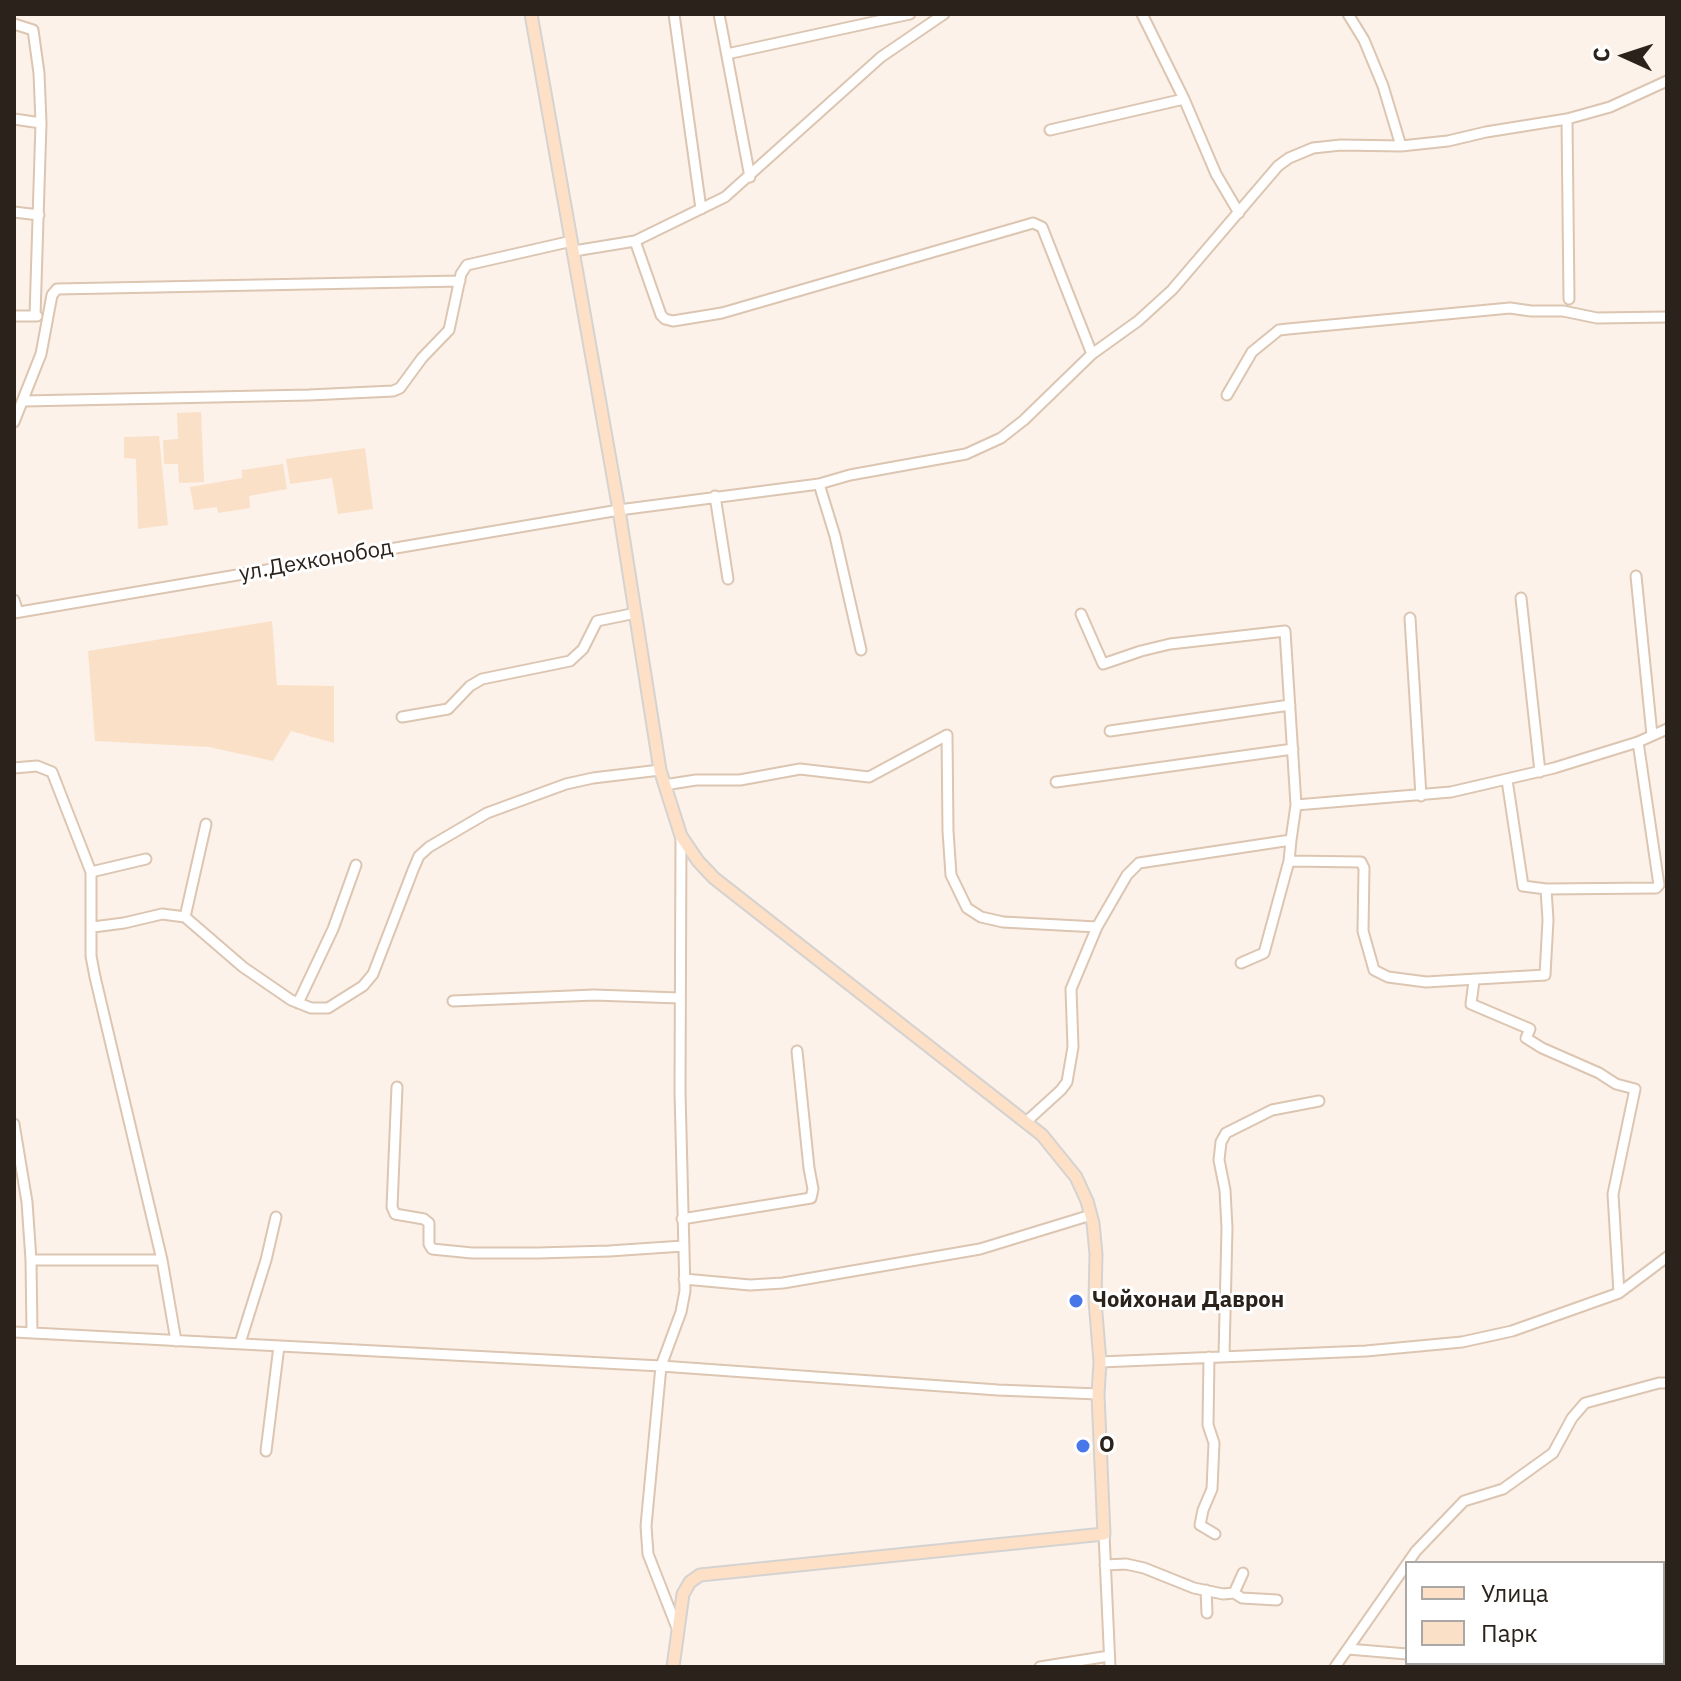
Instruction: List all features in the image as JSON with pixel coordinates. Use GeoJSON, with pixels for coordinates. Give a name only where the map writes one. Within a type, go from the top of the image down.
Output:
{"type":"FeatureCollection","features":[{"type":"Feature","properties":{"kind":"main road"},"geometry":{"type":"LineString","coordinates":[[531,14],[619,510],[660,770],[681,836],[714,878],[1042,1135],[1076,1177],[1091,1215],[1096,1254],[1104,1534],[700,1575],[690,1582],[683,1594],[673,1667]]}},
{"type":"Feature","properties":{"kind":"street"},"geometry":{"type":"LineString","coordinates":[[674,14],[701,209]]}},
{"type":"Feature","properties":{"kind":"street"},"geometry":{"type":"LineString","coordinates":[[719,14],[750,177]]}},
{"type":"Feature","properties":{"kind":"street"},"geometry":{"type":"LineString","coordinates":[[727,54],[910,14]]}},
{"type":"Feature","properties":{"kind":"street"},"geometry":{"type":"LineString","coordinates":[[24,401],[393,391],[400,388],[422,358],[449,330],[460,281],[467,265],[573,246],[635,241],[725,197],[881,57],[944,14]]}},
{"type":"Feature","properties":{"kind":"street"},"geometry":{"type":"LineString","coordinates":[[1142,14],[1184,99],[1216,174],[1239,213]]}},
{"type":"Feature","properties":{"kind":"street"},"geometry":{"type":"LineString","coordinates":[[1348,14],[1364,40],[1383,86],[1401,146]]}},
{"type":"Feature","properties":{"kind":"street"},"geometry":{"type":"LineString","coordinates":[[14,24],[33,30],[41,123],[35,316]]}},
{"type":"Feature","properties":{"kind":"street","name":"ул.Дехконобод"},"geometry":{"type":"LineString","coordinates":[[16,612],[619,510],[819,484],[878,470],[933,462],[983,448],[1024,420],[1092,354],[1138,321],[1172,290],[1278,166],[1300,152],[1341,145],[1401,146],[1448,141],[1567,119],[1610,107],[1667,81]]}},
{"type":"Feature","properties":{"kind":"street"},"geometry":{"type":"LineString","coordinates":[[1050,130],[1184,99]]}},
{"type":"Feature","properties":{"kind":"street"},"geometry":{"type":"LineString","coordinates":[[14,119],[41,123]]}},
{"type":"Feature","properties":{"kind":"street"},"geometry":{"type":"LineString","coordinates":[[1567,119],[1569,299]]}},
{"type":"Feature","properties":{"kind":"street"},"geometry":{"type":"LineString","coordinates":[[14,212],[39,215]]}},
{"type":"Feature","properties":{"kind":"street"},"geometry":{"type":"LineString","coordinates":[[635,241],[661,315],[673,321],[722,313],[1033,223],[1042,227],[1092,354]]}},
{"type":"Feature","properties":{"kind":"street"},"geometry":{"type":"LineString","coordinates":[[14,422],[41,354],[52,295],[62,287],[189,288],[460,281]]}},
{"type":"Feature","properties":{"kind":"street"},"geometry":{"type":"LineString","coordinates":[[1227,395],[1252,352],[1279,330],[1510,308],[1563,311],[1597,318],[1667,317]]}},
{"type":"Feature","properties":{"kind":"street"},"geometry":{"type":"LineString","coordinates":[[14,316],[49,317]]}},
{"type":"Feature","properties":{"kind":"street"},"geometry":{"type":"LineString","coordinates":[[819,484],[835,536],[861,650]]}},
{"type":"Feature","properties":{"kind":"street"},"geometry":{"type":"LineString","coordinates":[[715,496],[728,579]]}},
{"type":"Feature","properties":{"kind":"street"},"geometry":{"type":"LineString","coordinates":[[1636,576],[1652,735]]}},
{"type":"Feature","properties":{"kind":"street"},"geometry":{"type":"LineString","coordinates":[[1521,598],[1540,772]]}},
{"type":"Feature","properties":{"kind":"street"},"geometry":{"type":"LineString","coordinates":[[14,600],[16,612]]}},
{"type":"Feature","properties":{"kind":"street"},"geometry":{"type":"LineString","coordinates":[[402,717],[448,709],[470,686],[482,679],[570,661],[583,649],[597,621],[636,613]]}},
{"type":"Feature","properties":{"kind":"street"},"geometry":{"type":"LineString","coordinates":[[1081,614],[1103,664],[1170,644],[1285,631],[1296,805],[1289,861],[1264,953],[1241,963]]}},
{"type":"Feature","properties":{"kind":"street"},"geometry":{"type":"LineString","coordinates":[[1410,618],[1421,796]]}},
{"type":"Feature","properties":{"kind":"street"},"geometry":{"type":"LineString","coordinates":[[1110,731],[1290,705]]}},
{"type":"Feature","properties":{"kind":"street"},"geometry":{"type":"LineString","coordinates":[[1296,805],[1421,796],[1507,780],[1638,742],[1667,729]]}},
{"type":"Feature","properties":{"kind":"street"},"geometry":{"type":"LineString","coordinates":[[664,785],[696,780],[740,780],[800,769],[869,777],[947,735],[951,875],[967,908],[981,917],[1003,922],[1097,927]]}},
{"type":"Feature","properties":{"kind":"street"},"geometry":{"type":"LineString","coordinates":[[1507,780],[1523,886],[1650,890],[1659,885],[1638,742]]}},
{"type":"Feature","properties":{"kind":"street"},"geometry":{"type":"LineString","coordinates":[[1056,782],[1293,749]]}},
{"type":"Feature","properties":{"kind":"street"},"geometry":{"type":"LineString","coordinates":[[14,768],[37,766],[52,772],[91,872],[91,956],[162,1260],[176,1341]]}},
{"type":"Feature","properties":{"kind":"street"},"geometry":{"type":"LineString","coordinates":[[93,927],[162,914],[185,917],[243,967],[298,1003],[311,1008],[328,1008],[367,982],[391,933],[419,856],[429,847],[487,813],[566,784],[660,770]]}},
{"type":"Feature","properties":{"kind":"street"},"geometry":{"type":"LineString","coordinates":[[185,917],[206,824]]}},
{"type":"Feature","properties":{"kind":"street"},"geometry":{"type":"LineString","coordinates":[[677,1628],[648,1554],[646,1526],[661,1366],[681,1312],[684,1279],[679,998],[681,836]]}},
{"type":"Feature","properties":{"kind":"street"},"geometry":{"type":"LineString","coordinates":[[1027,1121],[1067,1082],[1073,1047],[1071,989],[1097,927],[1127,875],[1139,863],[1291,840]]}},
{"type":"Feature","properties":{"kind":"street"},"geometry":{"type":"LineString","coordinates":[[91,872],[146,859]]}},
{"type":"Feature","properties":{"kind":"street"},"geometry":{"type":"LineString","coordinates":[[1289,861],[1363,864],[1363,931],[1374,970],[1380,976],[1426,982],[1545,975],[1546,889]]}},
{"type":"Feature","properties":{"kind":"street"},"geometry":{"type":"LineString","coordinates":[[298,1003],[333,929],[356,865]]}},
{"type":"Feature","properties":{"kind":"street"},"geometry":{"type":"LineString","coordinates":[[1474,981],[1471,1004],[1530,1029],[1526,1038],[1542,1048],[1599,1073],[1616,1084],[1635,1089],[1613,1194],[1619,1293]]}},
{"type":"Feature","properties":{"kind":"street"},"geometry":{"type":"LineString","coordinates":[[453,1001],[594,995],[679,998]]}},
{"type":"Feature","properties":{"kind":"street"},"geometry":{"type":"LineString","coordinates":[[682,1219],[811,1198],[813,1189],[797,1051]]}},
{"type":"Feature","properties":{"kind":"street"},"geometry":{"type":"LineString","coordinates":[[397,1087],[392,1207],[395,1214],[424,1219],[429,1223],[429,1244],[432,1249],[472,1253],[538,1253],[683,1246]]}},
{"type":"Feature","properties":{"kind":"street"},"geometry":{"type":"LineString","coordinates":[[1224,1356],[1227,1228],[1225,1190],[1219,1160],[1221,1142],[1226,1133],[1272,1110],[1319,1101]]}},
{"type":"Feature","properties":{"kind":"street"},"geometry":{"type":"LineString","coordinates":[[14,1124],[27,1202],[32,1333]]}},
{"type":"Feature","properties":{"kind":"street"},"geometry":{"type":"LineString","coordinates":[[14,1201],[27,1202]]}},
{"type":"Feature","properties":{"kind":"street"},"geometry":{"type":"LineString","coordinates":[[684,1279],[750,1285],[783,1283],[948,1257],[992,1247],[1091,1215]]}},
{"type":"Feature","properties":{"kind":"street"},"geometry":{"type":"LineString","coordinates":[[240,1343],[276,1217]]}},
{"type":"Feature","properties":{"kind":"street"},"geometry":{"type":"LineString","coordinates":[[1100,1362],[1366,1351],[1462,1342],[1512,1331],[1619,1293],[1667,1257]]}},
{"type":"Feature","properties":{"kind":"street"},"geometry":{"type":"LineString","coordinates":[[31,1260],[162,1260]]}},
{"type":"Feature","properties":{"kind":"street"},"geometry":{"type":"LineString","coordinates":[[14,1332],[661,1366],[998,1390],[1098,1394]]}},
{"type":"Feature","properties":{"kind":"street"},"geometry":{"type":"LineString","coordinates":[[266,1451],[279,1346]]}},
{"type":"Feature","properties":{"kind":"street"},"geometry":{"type":"LineString","coordinates":[[1209,1357],[1208,1425],[1214,1443],[1212,1489],[1200,1525],[1215,1534]]}},
{"type":"Feature","properties":{"kind":"street"},"geometry":{"type":"LineString","coordinates":[[1409,1561],[1464,1501],[1503,1489],[1553,1453],[1572,1418],[1585,1403],[1667,1383]]}},
{"type":"Feature","properties":{"kind":"street"},"geometry":{"type":"LineString","coordinates":[[1040,1667],[1110,1662],[1104,1534]]}},
{"type":"Feature","properties":{"kind":"street"},"geometry":{"type":"LineString","coordinates":[[1105,1565],[1126,1564],[1206,1590],[1234,1593],[1242,1598],[1277,1600]]}},
{"type":"Feature","properties":{"kind":"street"},"geometry":{"type":"LineString","coordinates":[[1335,1667],[1405,1567]]}},
{"type":"Feature","properties":{"kind":"street"},"geometry":{"type":"LineString","coordinates":[[1234,1593],[1243,1573]]}},
{"type":"Feature","properties":{"kind":"street"},"geometry":{"type":"LineString","coordinates":[[1206,1590],[1207,1613]]}},
{"type":"Feature","properties":{"kind":"street"},"geometry":{"type":"LineString","coordinates":[[1348,1649],[1405,1654]]}},
{"type":"Feature","properties":{"kind":"street"},"geometry":{"type":"LineString","coordinates":[[1553,1665],[1573,1667]]}},
{"type":"Feature","properties":{"kind":"green space"},"geometry":{"type":"Polygon","coordinates":[[[201,412],[204,482],[179,483],[178,464],[164,464],[163,440],[178,439],[177,413],[201,412]]]}},
{"type":"Feature","properties":{"kind":"green space"},"geometry":{"type":"Polygon","coordinates":[[[159,436],[168,525],[138,529],[136,459],[124,458],[124,437],[159,436]]]}},
{"type":"Feature","properties":{"kind":"green space"},"geometry":{"type":"Polygon","coordinates":[[[365,448],[373,509],[338,514],[332,478],[290,484],[286,459],[365,448]]]}},
{"type":"Feature","properties":{"kind":"green space"},"geometry":{"type":"Polygon","coordinates":[[[283,464],[287,489],[249,496],[250,508],[218,513],[217,507],[194,510],[190,487],[242,478],[242,470],[283,464]]]}},
{"type":"Feature","properties":{"kind":"green space"},"geometry":{"type":"Polygon","coordinates":[[[272,621],[277,685],[334,686],[334,743],[291,731],[273,761],[209,747],[95,741],[88,651],[272,621]]]}},
{"type":"Feature","properties":{"kind":"place","name":"Чойхонаи Даврон"},"geometry":{"type":"Point","coordinates":[1076,1301]}},
{"type":"Feature","properties":{"kind":"place","name":"O"},"geometry":{"type":"Point","coordinates":[1083,1446]}}]}
